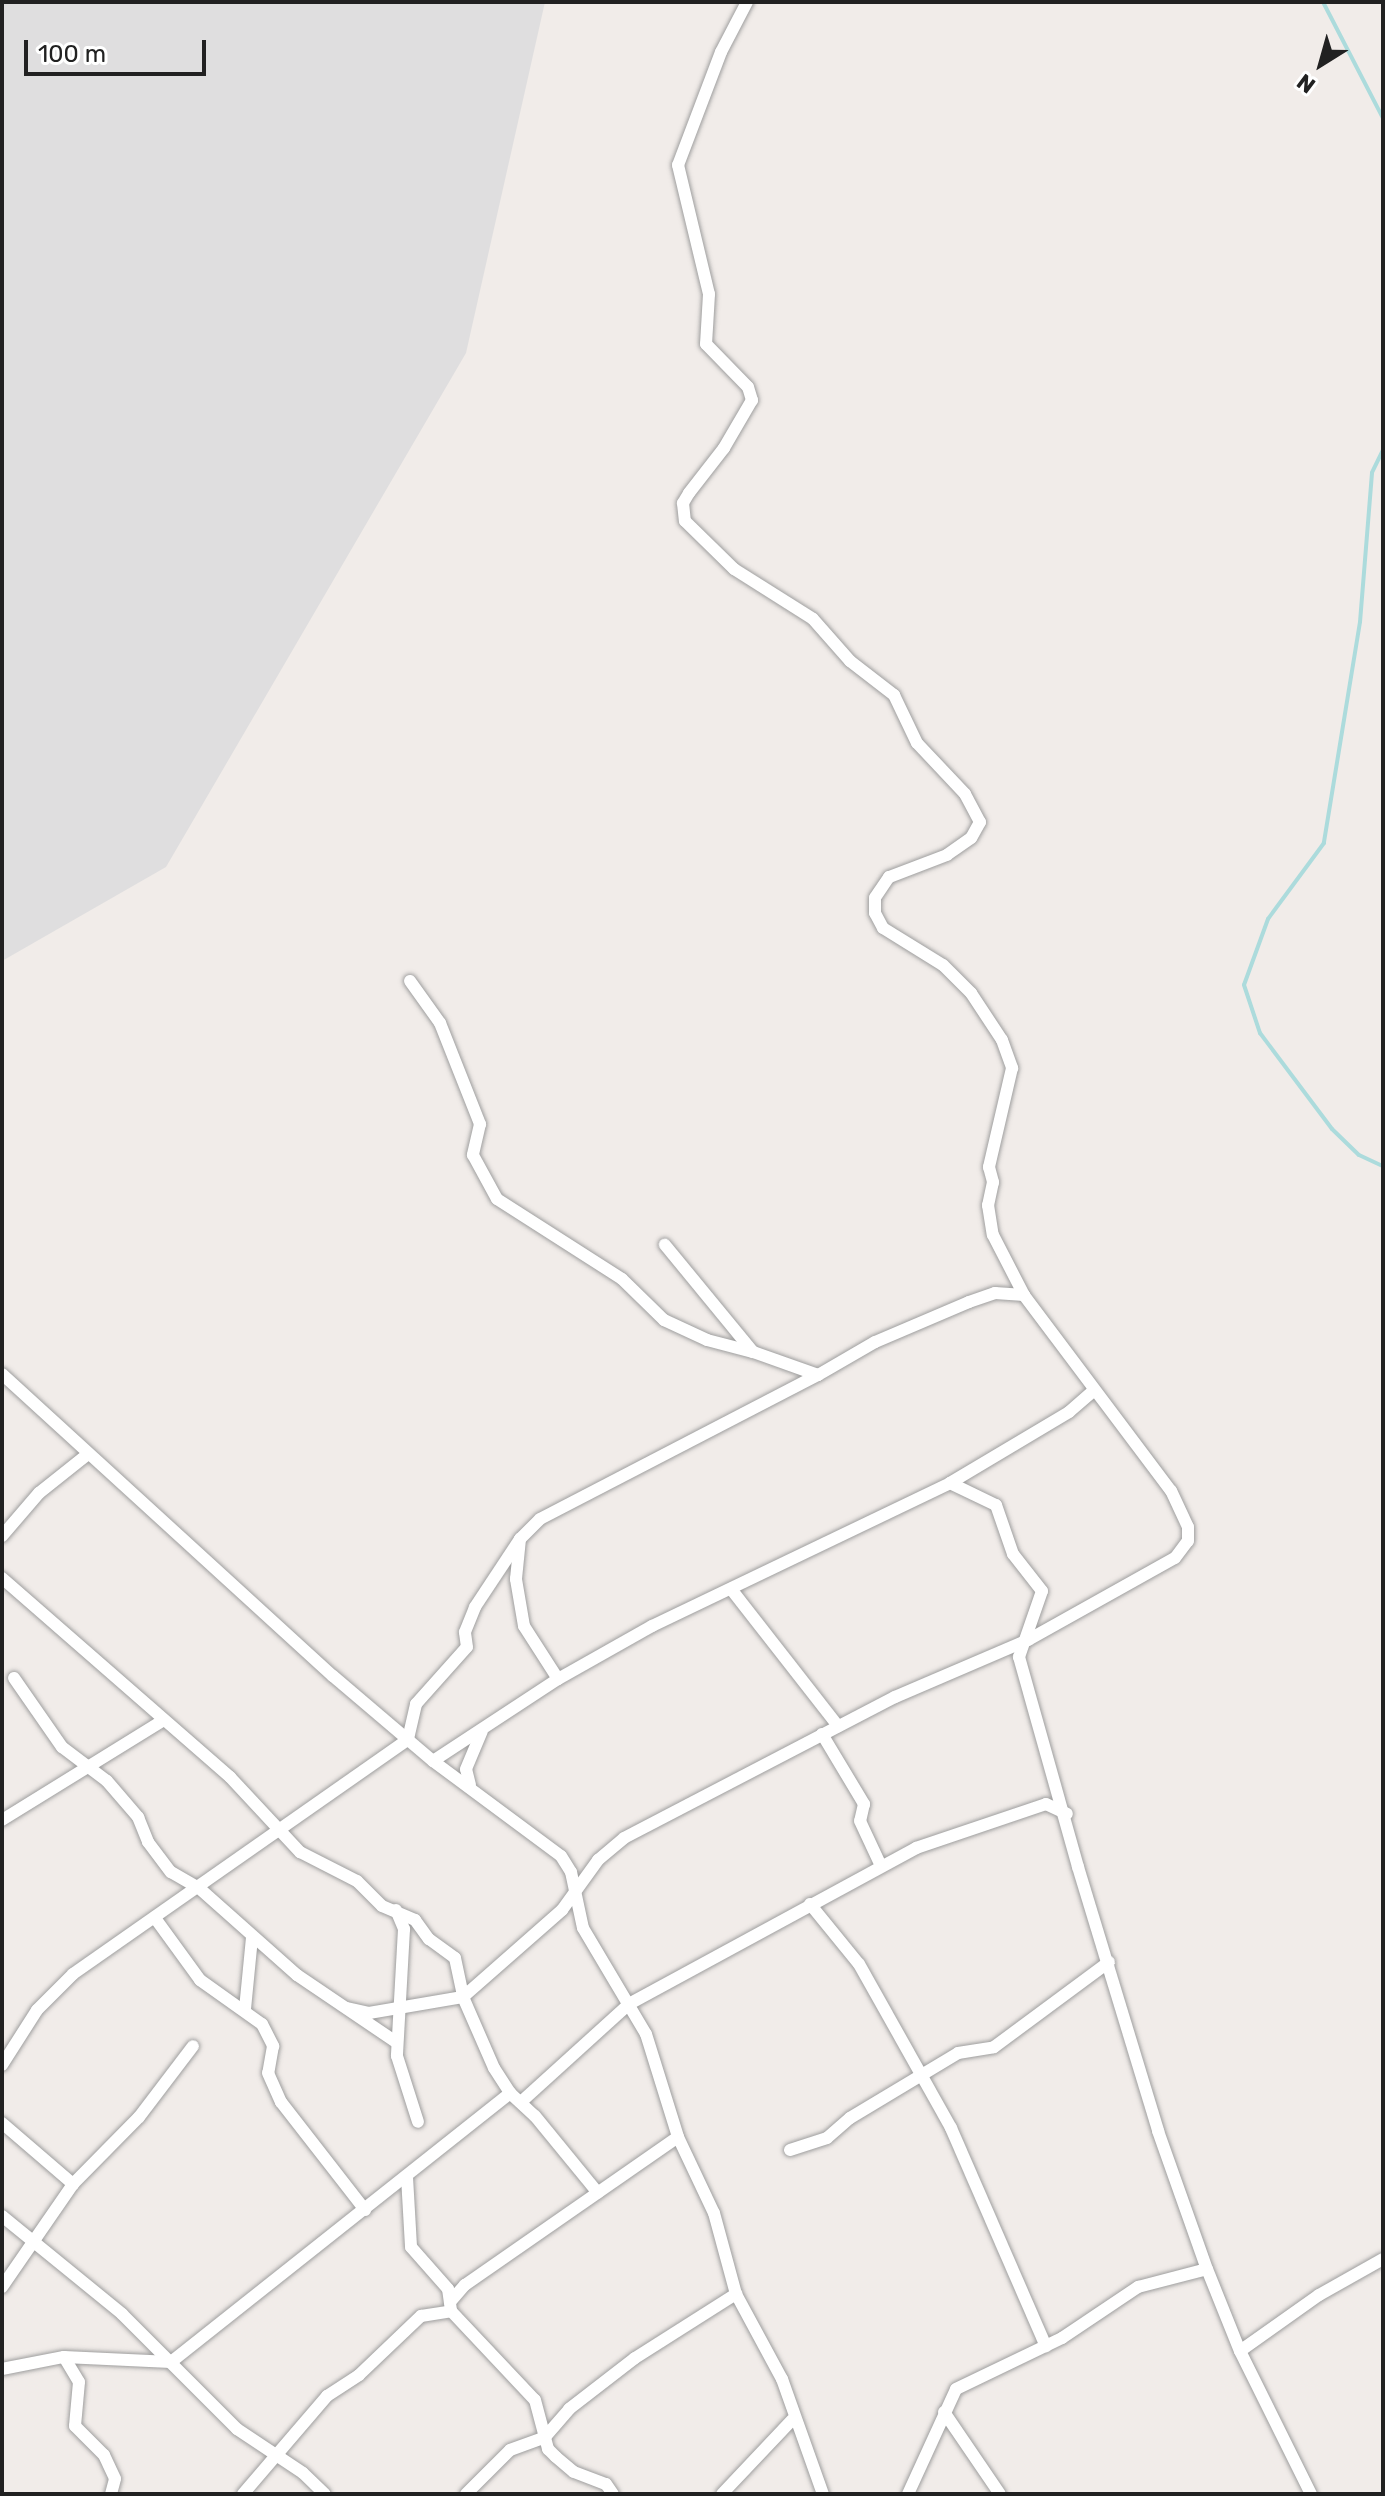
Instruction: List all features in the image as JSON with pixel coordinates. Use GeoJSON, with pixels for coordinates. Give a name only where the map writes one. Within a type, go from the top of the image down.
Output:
{"type":"FeatureCollection","features":[{"type":"Feature","properties":{"kind":"street"},"geometry":{"type":"LineString","coordinates":[[347,2008],[369,2013],[396,2005],[463,1997],[576,1892],[598,1860],[624,1838],[838,1726],[1028,1640],[1175,1558],[1188,1541],[1188,1527],[1171,1491],[1024,1295],[993,1235],[988,1205],[993,1182],[989,1167],[1012,1068],[1002,1040],[971,993],[943,965],[883,928],[875,913],[875,898],[889,877],[947,855],[971,838],[980,822],[965,794],[917,743],[894,695],[850,661],[813,619],[734,569],[685,521],[683,503],[724,448],[752,400],[748,387],[706,344],[709,294],[678,165],[721,52],[747,2]]}},
{"type":"Feature","properties":{"kind":"street"},"geometry":{"type":"LineString","coordinates":[[410,981],[440,1023],[480,1124],[473,1155],[497,1199],[622,1279],[664,1320],[707,1340],[818,1375]]}},
{"type":"Feature","properties":{"kind":"street"},"geometry":{"type":"LineString","coordinates":[[665,1245],[753,1352]]}},
{"type":"Feature","properties":{"kind":"street"},"geometry":{"type":"LineString","coordinates":[[2,2065],[53,1991],[199,1888],[275,1829],[408,1739],[416,1704],[467,1647],[465,1632],[475,1607],[520,1539],[540,1519],[818,1375],[875,1342],[995,1293],[1024,1295]]}},
{"type":"Feature","properties":{"kind":"street"},"geometry":{"type":"LineString","coordinates":[[2,1374],[433,1761],[470,1785],[561,1856],[576,1892],[583,1928],[646,2034],[678,2137],[714,2213],[736,2294],[782,2379],[792,2420],[823,2494]]}},
{"type":"Feature","properties":{"kind":"street"},"geometry":{"type":"LineString","coordinates":[[433,1761],[558,1679],[731,1589],[950,1483],[1069,1412],[1094,1390]]}},
{"type":"Feature","properties":{"kind":"street"},"geometry":{"type":"LineString","coordinates":[[2,1536],[39,1493],[88,1454]]}},
{"type":"Feature","properties":{"kind":"street"},"geometry":{"type":"LineString","coordinates":[[950,1483],[996,1505],[1013,1554],[1042,1591],[1028,1640],[1019,1657],[1158,2131],[1240,2351],[1311,2494]]}},
{"type":"Feature","properties":{"kind":"street"},"geometry":{"type":"LineString","coordinates":[[520,1539],[516,1579],[524,1626],[558,1679]]}},
{"type":"Feature","properties":{"kind":"street"},"geometry":{"type":"LineString","coordinates":[[2,1578],[162,1721],[230,1777],[275,1829],[316,1863],[357,1881],[382,1906],[415,1920],[429,1939],[455,1958],[463,1997],[510,2093],[598,2193]]}},
{"type":"Feature","properties":{"kind":"street"},"geometry":{"type":"LineString","coordinates":[[731,1589],[838,1726]]}},
{"type":"Feature","properties":{"kind":"street"},"geometry":{"type":"LineString","coordinates":[[14,1678],[62,1747],[88,1766],[138,1817],[171,1872],[199,1888],[252,1937],[396,2042]]}},
{"type":"Feature","properties":{"kind":"street"},"geometry":{"type":"LineString","coordinates":[[2,1820],[162,1721]]}},
{"type":"Feature","properties":{"kind":"street"},"geometry":{"type":"LineString","coordinates":[[470,1785],[466,1769],[482,1731]]}},
{"type":"Feature","properties":{"kind":"street"},"geometry":{"type":"LineString","coordinates":[[822,1734],[864,1804],[860,1821],[881,1866]]}},
{"type":"Feature","properties":{"kind":"street"},"geometry":{"type":"LineString","coordinates":[[521,2102],[629,2004],[881,1866],[958,1830],[1046,1804],[1067,1814]]}},
{"type":"Feature","properties":{"kind":"street"},"geometry":{"type":"LineString","coordinates":[[810,1904],[859,1964],[918,2076],[951,2128],[989,2206],[1046,2346]]}},
{"type":"Feature","properties":{"kind":"street"},"geometry":{"type":"LineString","coordinates":[[396,1910],[404,1929],[396,2005],[396,2042],[405,2090],[418,2122]]}},
{"type":"Feature","properties":{"kind":"street"},"geometry":{"type":"LineString","coordinates":[[155,1918],[200,1980],[262,2024],[273,2046],[268,2073],[281,2102],[365,2210]]}},
{"type":"Feature","properties":{"kind":"street"},"geometry":{"type":"LineString","coordinates":[[245,2009],[252,1937]]}},
{"type":"Feature","properties":{"kind":"street"},"geometry":{"type":"LineString","coordinates":[[790,2150],[827,2138],[918,2076],[958,2053],[1004,2040],[1109,1962]]}},
{"type":"Feature","properties":{"kind":"street"},"geometry":{"type":"LineString","coordinates":[[2,2287],[73,2184],[139,2117],[193,2046]]}},
{"type":"Feature","properties":{"kind":"street"},"geometry":{"type":"LineString","coordinates":[[2,2369],[64,2357],[171,2362],[510,2093]]}},
{"type":"Feature","properties":{"kind":"street"},"geometry":{"type":"LineString","coordinates":[[2,2123],[73,2184]]}},
{"type":"Feature","properties":{"kind":"street"},"geometry":{"type":"LineString","coordinates":[[243,2494],[320,2402],[359,2375],[413,2322],[426,2313],[450,2306],[465,2285],[678,2137]]}},
{"type":"Feature","properties":{"kind":"street"},"geometry":{"type":"LineString","coordinates":[[407,2177],[411,2247],[441,2278],[450,2306],[535,2400],[545,2437],[556,2457],[574,2472],[606,2484],[613,2494]]}},
{"type":"Feature","properties":{"kind":"street"},"geometry":{"type":"LineString","coordinates":[[2,2216],[36,2241],[171,2362],[237,2429],[276,2454],[325,2494]]}},
{"type":"Feature","properties":{"kind":"street"},"geometry":{"type":"LineString","coordinates":[[1240,2351],[1383,2259]]}},
{"type":"Feature","properties":{"kind":"street"},"geometry":{"type":"LineString","coordinates":[[908,2494],[950,2396],[968,2381],[1046,2346],[1138,2287],[1207,2269]]}},
{"type":"Feature","properties":{"kind":"street"},"geometry":{"type":"LineString","coordinates":[[466,2494],[510,2450],[545,2437],[569,2409],[635,2358],[736,2294]]}},
{"type":"Feature","properties":{"kind":"street"},"geometry":{"type":"LineString","coordinates":[[64,2357],[79,2382],[75,2426],[104,2455],[115,2479],[111,2494]]}},
{"type":"Feature","properties":{"kind":"street"},"geometry":{"type":"LineString","coordinates":[[944,2412],[1000,2494]]}},
{"type":"Feature","properties":{"kind":"street"},"geometry":{"type":"LineString","coordinates":[[722,2494],[792,2420]]}},
{"type":"Feature","properties":{"kind":"shaded area"},"geometry":{"type":"Polygon","coordinates":[[[2,2],[545,2],[466,353],[166,867],[2,961],[2,2]]]}},
{"type":"Feature","properties":{"kind":"waterway"},"geometry":{"type":"LineString","coordinates":[[1323,2],[1383,118]]}},
{"type":"Feature","properties":{"kind":"waterway"},"geometry":{"type":"LineString","coordinates":[[1383,450],[1372,473],[1360,622],[1324,843],[1268,919],[1244,985],[1260,1033],[1332,1129],[1359,1155],[1383,1166]]}}]}
